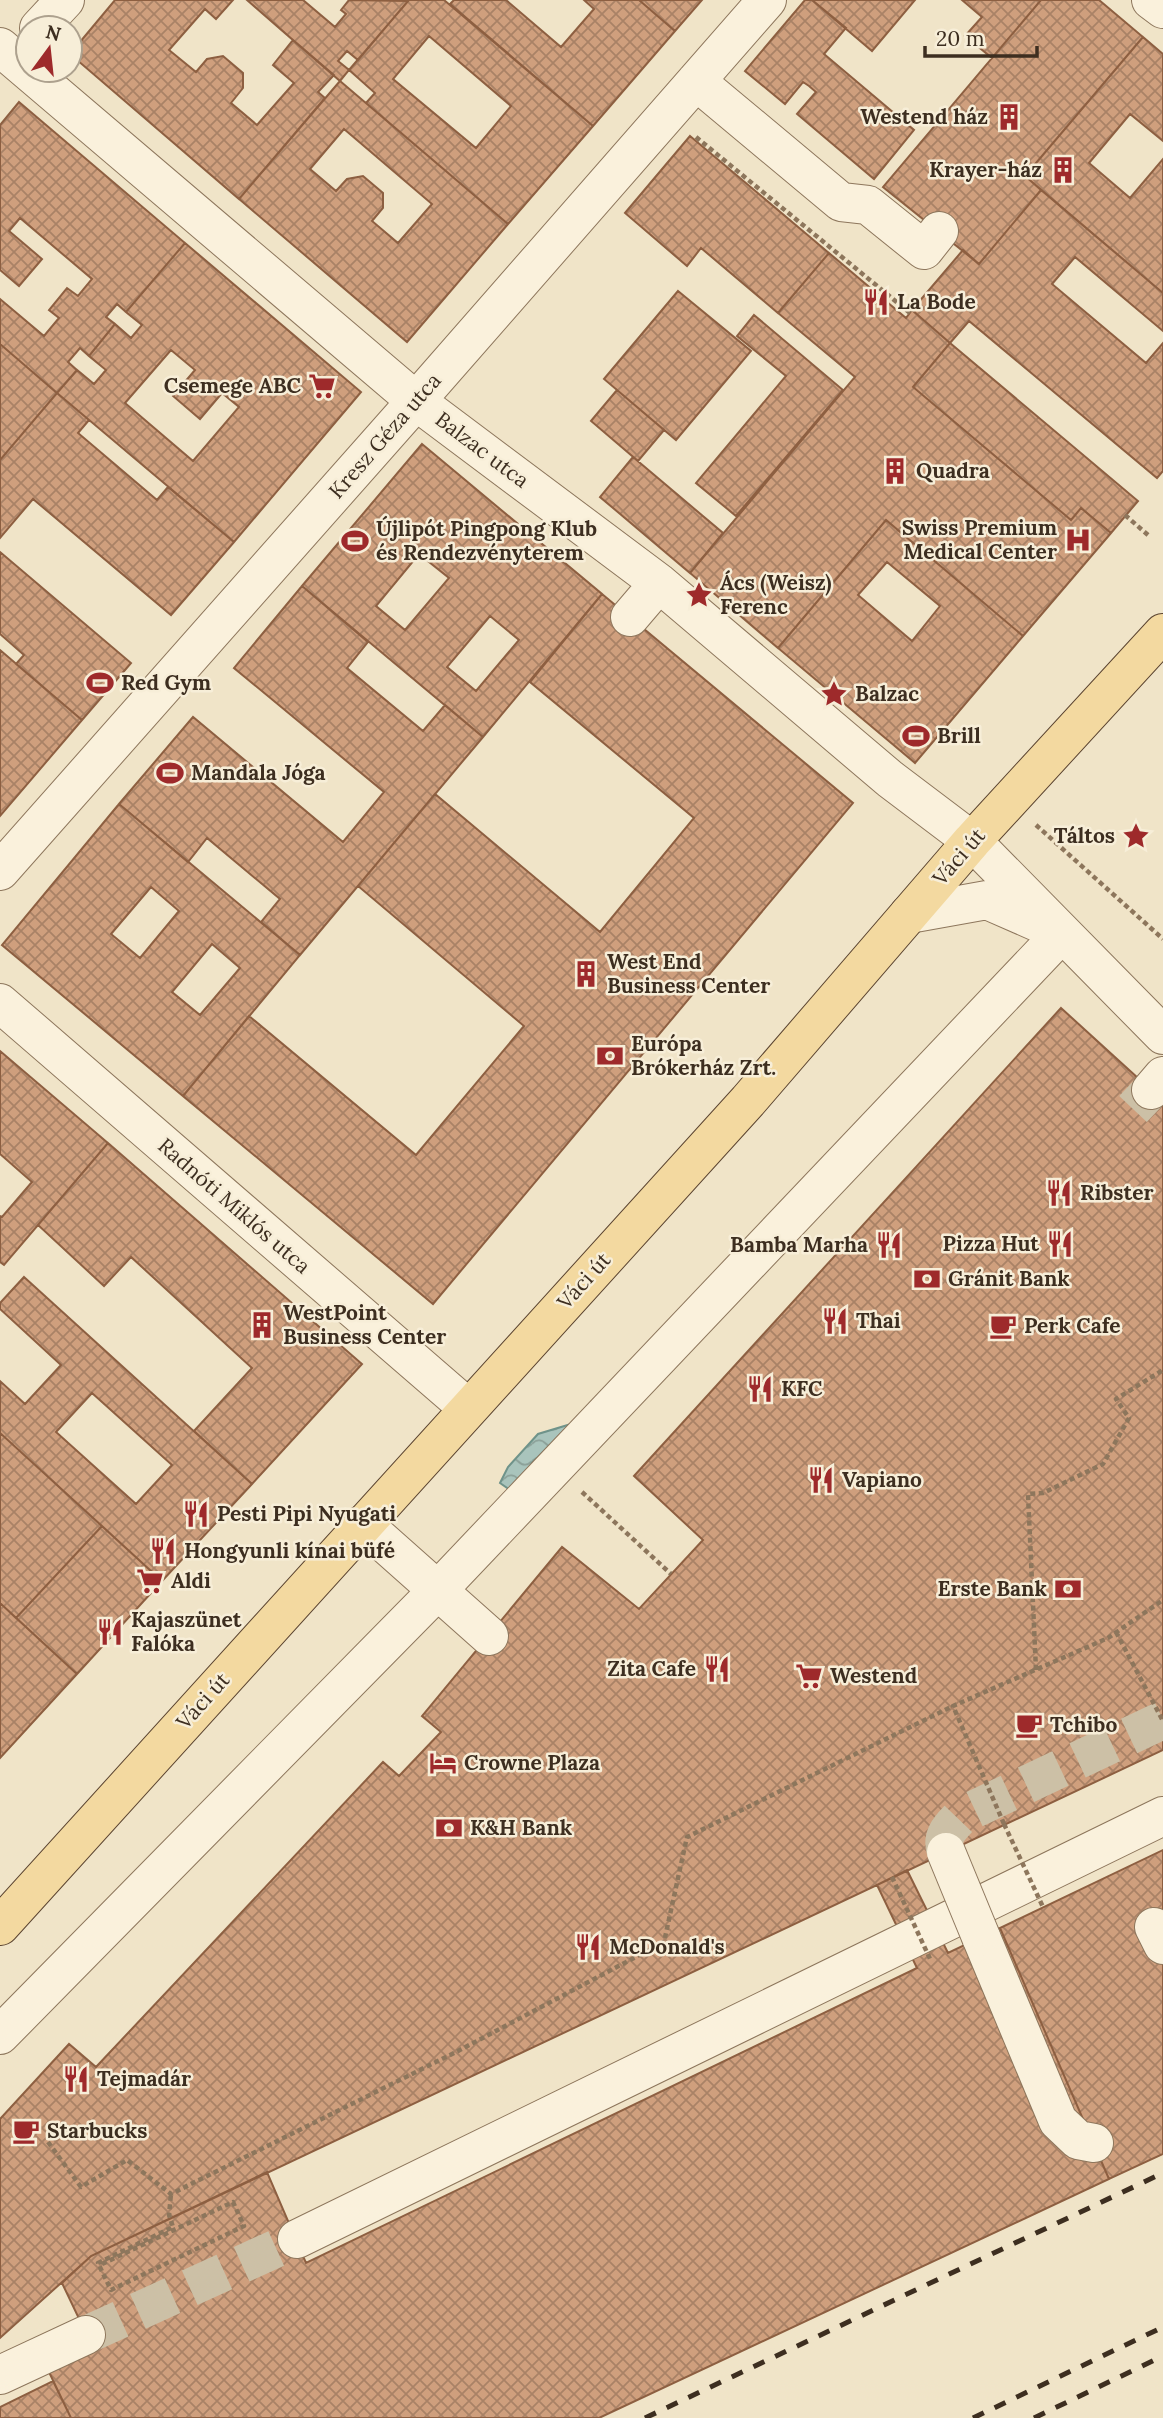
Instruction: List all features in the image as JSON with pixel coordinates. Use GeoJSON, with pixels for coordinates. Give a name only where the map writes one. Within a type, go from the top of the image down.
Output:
{"type":"FeatureCollection","features":[{"type":"Feature","properties":{"kind":"main road","name":"Váci út"},"geometry":{"type":"LineString","coordinates":[[0,1926],[748,1101],[972,841],[1163,633]]}},
{"type":"Feature","properties":{"kind":"street"},"geometry":{"type":"LineString","coordinates":[[52,14],[65,0]]}},
{"type":"Feature","properties":{"kind":"street","name":"Kresz Géza utca"},"geometry":{"type":"LineString","coordinates":[[0,871],[767,0]]}},
{"type":"Feature","properties":{"kind":"street"},"geometry":{"type":"LineString","coordinates":[[1151,0],[1163,9]]}},
{"type":"Feature","properties":{"kind":"street","name":"Balzac utca"},"geometry":{"type":"LineString","coordinates":[[10,54],[416,401],[659,583],[729,624],[890,779],[972,841],[1163,1035]]}},
{"type":"Feature","properties":{"kind":"street"},"geometry":{"type":"LineString","coordinates":[[696,81],[841,202],[885,204],[925,250],[939,231]]}},
{"type":"Feature","properties":{"kind":"street"},"geometry":{"type":"LineString","coordinates":[[630,617],[659,583]]}},
{"type":"Feature","properties":{"kind":"street"},"geometry":{"type":"LineString","coordinates":[[0,2035],[438,1590],[1062,933],[987,900],[909,914]]}},
{"type":"Feature","properties":{"kind":"street","name":"Radnóti Miklós utca"},"geometry":{"type":"LineString","coordinates":[[0,1003],[468,1408]]}},
{"type":"Feature","properties":{"kind":"street"},"geometry":{"type":"LineString","coordinates":[[363,1524],[489,1636]]}},
{"type":"Feature","properties":{"kind":"street"},"geometry":{"type":"LineString","coordinates":[[297,2239],[1163,1816]]}},
{"type":"Feature","properties":{"kind":"street"},"geometry":{"type":"LineString","coordinates":[[946,1852],[1058,2121],[1063,2129],[1078,2140],[1094,2143]]}},
{"type":"Feature","properties":{"kind":"street"},"geometry":{"type":"LineString","coordinates":[[0,2375],[86,2335]]}},
{"type":"Feature","properties":{"kind":"path"},"geometry":{"type":"LineString","coordinates":[[668,114],[910,313]]}},
{"type":"Feature","properties":{"kind":"path"},"geometry":{"type":"LineString","coordinates":[[1125,515],[1148,535]]}},
{"type":"Feature","properties":{"kind":"path"},"geometry":{"type":"LineString","coordinates":[[1010,801],[1163,939]]}},
{"type":"Feature","properties":{"kind":"path"},"geometry":{"type":"LineString","coordinates":[[1036,1670],[1028,1494],[1043,1493],[1103,1464],[1129,1418],[1116,1399],[1163,1370]]}},
{"type":"Feature","properties":{"kind":"path"},"geometry":{"type":"LineString","coordinates":[[553,1466],[671,1574]]}},
{"type":"Feature","properties":{"kind":"path"},"geometry":{"type":"LineString","coordinates":[[171,2194],[458,2051],[664,1942],[687,1837],[953,1706],[1108,1638],[1163,1600]]}},
{"type":"Feature","properties":{"kind":"path"},"geometry":{"type":"LineString","coordinates":[[1116,1632],[1163,1721]]}},
{"type":"Feature","properties":{"kind":"path"},"geometry":{"type":"LineString","coordinates":[[953,1706],[1043,1907]]}},
{"type":"Feature","properties":{"kind":"path"},"geometry":{"type":"LineString","coordinates":[[892,1877],[931,1961]]}},
{"type":"Feature","properties":{"kind":"path"},"geometry":{"type":"LineString","coordinates":[[48,2142],[81,2188],[127,2160],[171,2194]]}},
{"type":"Feature","properties":{"kind":"path"},"geometry":{"type":"LineString","coordinates":[[102,2264],[233,2202],[244,2226],[111,2290],[98,2263],[173,2227],[169,2215],[171,2194]]}},
{"type":"Feature","properties":{"kind":"water"},"geometry":{"type":"Polygon","coordinates":[[[571,1424],[532,1463],[513,1492],[500,1483],[508,1467],[538,1434],[571,1424]]]}},
{"type":"Feature","properties":{"kind":"building"},"geometry":{"type":"Polygon","coordinates":[[[115,0],[233,0],[216,19],[205,9],[169,50],[196,72],[207,59],[223,56],[243,73],[243,88],[231,103],[257,125],[294,83],[273,65],[293,40],[334,75],[318,92],[325,98],[239,199],[84,66],[84,37],[115,0]]]}},
{"type":"Feature","properties":{"kind":"building"},"geometry":{"type":"Polygon","coordinates":[[[247,0],[303,0],[335,27],[346,14],[341,10],[349,0],[408,1],[358,60],[347,51],[338,61],[349,70],[340,81],[247,0]]]}},
{"type":"Feature","properties":{"kind":"building"},"geometry":{"type":"Polygon","coordinates":[[[409,0],[444,0],[593,126],[508,224],[366,103],[375,93],[349,70],[409,0]],[[429,36],[393,79],[476,148],[511,106],[429,36]]]}},
{"type":"Feature","properties":{"kind":"building"},"geometry":{"type":"Polygon","coordinates":[[[454,0],[506,0],[561,47],[594,9],[584,0],[639,0],[675,31],[593,126],[450,4],[454,0]]]}},
{"type":"Feature","properties":{"kind":"building"},"geometry":{"type":"Polygon","coordinates":[[[639,0],[702,0],[675,31],[639,0]]]}},
{"type":"Feature","properties":{"kind":"building"},"geometry":{"type":"Polygon","coordinates":[[[805,0],[812,0],[846,28],[824,54],[914,130],[874,179],[797,114],[816,92],[809,86],[803,82],[785,104],[745,71],[805,0]]]}},
{"type":"Feature","properties":{"kind":"building"},"geometry":{"type":"Polygon","coordinates":[[[812,0],[915,0],[872,51],[812,0]]]}},
{"type":"Feature","properties":{"kind":"building"},"geometry":{"type":"Polygon","coordinates":[[[962,0],[1041,0],[992,58],[965,36],[982,17],[962,0]]]}},
{"type":"Feature","properties":{"kind":"building","name":"Westend ház"},"geometry":{"type":"Polygon","coordinates":[[[1041,0],[1099,0],[1143,37],[1025,176],[1041,190],[979,264],[883,187],[1041,0]]]}},
{"type":"Feature","properties":{"kind":"building","name":"Krayer-ház"},"geometry":{"type":"Polygon","coordinates":[[[1143,37],[1163,54],[1163,141],[1130,114],[1089,163],[1130,198],[1163,159],[1163,293],[1025,176],[1143,37]]]}},
{"type":"Feature","properties":{"kind":"building"},"geometry":{"type":"Polygon","coordinates":[[[340,81],[508,224],[407,342],[239,199],[340,81]],[[344,129],[310,169],[336,191],[347,179],[363,176],[383,193],[383,208],[372,221],[398,243],[432,204],[344,129]]]}},
{"type":"Feature","properties":{"kind":"building"},"geometry":{"type":"Polygon","coordinates":[[[19,102],[185,243],[126,312],[117,304],[106,317],[115,324],[89,356],[80,348],[68,362],[77,370],[57,393],[0,344],[0,299],[44,336],[59,318],[49,310],[67,288],[78,296],[92,279],[20,218],[9,231],[42,259],[19,286],[0,270],[0,125],[19,102]]]}},
{"type":"Feature","properties":{"kind":"building"},"geometry":{"type":"Polygon","coordinates":[[[690,136],[829,253],[778,313],[701,248],[687,266],[625,213],[690,136]]]}},
{"type":"Feature","properties":{"kind":"building"},"geometry":{"type":"Polygon","coordinates":[[[1041,190],[1163,293],[1163,331],[1075,257],[1052,284],[1146,363],[1163,343],[1163,471],[1157,478],[969,321],[950,343],[912,310],[963,250],[979,264],[1041,190]]]}},
{"type":"Feature","properties":{"kind":"building"},"geometry":{"type":"Polygon","coordinates":[[[185,243],[361,392],[234,542],[57,393],[77,370],[94,384],[106,370],[89,356],[115,324],[131,338],[142,325],[126,312],[185,243]],[[171,350],[125,403],[193,461],[239,407],[222,393],[200,419],[173,396],[195,370],[171,350]]]}},
{"type":"Feature","properties":{"kind":"building","name":"Quadra"},"geometry":{"type":"Polygon","coordinates":[[[829,253],[906,318],[912,310],[950,343],[913,387],[1071,520],[1081,508],[1111,533],[1023,636],[886,520],[778,648],[690,573],[855,377],[778,313],[829,253]]]}},
{"type":"Feature","properties":{"kind":"building"},"geometry":{"type":"Polygon","coordinates":[[[678,291],[751,351],[676,440],[604,379],[678,291]]]}},
{"type":"Feature","properties":{"kind":"building"},"geometry":{"type":"Polygon","coordinates":[[[754,315],[843,390],[736,516],[696,483],[786,376],[737,336],[754,315]]]}},
{"type":"Feature","properties":{"kind":"building"},"geometry":{"type":"Polygon","coordinates":[[[950,343],[1138,501],[1111,533],[1081,508],[1071,520],[913,387],[950,343]]]}},
{"type":"Feature","properties":{"kind":"building"},"geometry":{"type":"Polygon","coordinates":[[[0,344],[57,393],[0,460],[0,344]]]}},
{"type":"Feature","properties":{"kind":"building"},"geometry":{"type":"Polygon","coordinates":[[[617,390],[664,430],[638,461],[591,421],[617,390]]]}},
{"type":"Feature","properties":{"kind":"building"},"geometry":{"type":"Polygon","coordinates":[[[57,393],[89,420],[78,433],[157,500],[168,487],[234,542],[171,615],[33,499],[0,538],[0,460],[57,393]]]}},
{"type":"Feature","properties":{"kind":"building"},"geometry":{"type":"Polygon","coordinates":[[[422,444],[602,594],[483,737],[302,586],[422,444]],[[419,554],[376,606],[405,630],[449,578],[419,554]],[[490,616],[447,667],[476,691],[519,640],[490,616]]]}},
{"type":"Feature","properties":{"kind":"building"},"geometry":{"type":"Polygon","coordinates":[[[633,457],[723,533],[690,573],[600,497],[633,457]]]}},
{"type":"Feature","properties":{"kind":"building"},"geometry":{"type":"Polygon","coordinates":[[[886,520],[1023,636],[915,763],[778,648],[886,520]],[[887,562],[858,595],[912,641],[940,606],[887,562]]]}},
{"type":"Feature","properties":{"kind":"building"},"geometry":{"type":"Polygon","coordinates":[[[0,552],[131,663],[82,720],[16,664],[24,655],[0,634],[0,552]]]}},
{"type":"Feature","properties":{"kind":"building"},"geometry":{"type":"Polygon","coordinates":[[[302,586],[368,642],[347,668],[423,731],[445,705],[483,737],[300,955],[261,922],[280,899],[207,838],[188,862],[119,804],[193,717],[343,842],[384,792],[234,668],[302,586]]]}},
{"type":"Feature","properties":{"kind":"building","name":"West End Business Center"},"geometry":{"type":"Polygon","coordinates":[[[602,594],[853,803],[433,1304],[183,1096],[249,1016],[416,1155],[524,1026],[358,886],[435,794],[600,932],[694,818],[530,682],[602,594]]]}},
{"type":"Feature","properties":{"kind":"building"},"geometry":{"type":"Polygon","coordinates":[[[0,650],[82,720],[0,816],[0,650]]]}},
{"type":"Feature","properties":{"kind":"building"},"geometry":{"type":"Polygon","coordinates":[[[119,804],[300,955],[183,1096],[2,945],[119,804]],[[151,887],[111,934],[140,958],[179,911],[151,887]],[[212,944],[172,992],[200,1015],[240,968],[212,944]]]}},
{"type":"Feature","properties":{"kind":"building","name":"Westend"},"geometry":{"type":"Polygon","coordinates":[[[1061,1008],[1161,1099],[1163,1097],[1163,1750],[91,2256],[0,2338],[0,2119],[69,2044],[96,2067],[383,1762],[399,1776],[441,1732],[422,1716],[562,1547],[639,1609],[703,1540],[634,1476],[1061,1008]]]}},
{"type":"Feature","properties":{"kind":"building"},"geometry":{"type":"Polygon","coordinates":[[[0,1051],[108,1143],[4,1265],[0,1262],[0,1216],[2,1217],[32,1182],[0,1154],[0,1051]]]}},
{"type":"Feature","properties":{"kind":"building","name":"WestPoint Business Center"},"geometry":{"type":"Polygon","coordinates":[[[108,1143],[362,1364],[252,1484],[194,1431],[252,1368],[131,1257],[104,1286],[38,1225],[108,1143]]]}},
{"type":"Feature","properties":{"kind":"building"},"geometry":{"type":"Polygon","coordinates":[[[24,1277],[252,1484],[162,1581],[0,1433],[0,1381],[25,1404],[61,1365],[0,1309],[0,1303],[24,1277]],[[92,1393],[56,1432],[136,1504],[172,1465],[92,1393]]]}},
{"type":"Feature","properties":{"kind":"building"},"geometry":{"type":"Polygon","coordinates":[[[0,1433],[102,1526],[16,1618],[0,1603],[0,1433]]]}},
{"type":"Feature","properties":{"kind":"building"},"geometry":{"type":"Polygon","coordinates":[[[102,1526],[162,1581],[77,1674],[16,1618],[102,1526]]]}},
{"type":"Feature","properties":{"kind":"building"},"geometry":{"type":"Polygon","coordinates":[[[0,1603],[77,1674],[0,1758],[0,1603]]]}},
{"type":"Feature","properties":{"kind":"building"},"geometry":{"type":"Polygon","coordinates":[[[1163,1850],[1163,2154],[1109,2179],[1000,1928],[1163,1850]]]}},
{"type":"Feature","properties":{"kind":"building"},"geometry":{"type":"Polygon","coordinates":[[[907,1870],[948,1953],[1000,1928],[1109,2179],[599,2418],[71,2418],[48,2370],[94,2350],[62,2283],[91,2256],[267,2172],[306,2263],[917,1968],[877,1885],[907,1870]]]}},
{"type":"Feature","properties":{"kind":"building"},"geometry":{"type":"Polygon","coordinates":[[[53,2381],[71,2418],[0,2418],[0,2407],[53,2381]]]}},
{"type":"Feature","properties":{"kind":"tunnel"},"geometry":{"type":"LineString","coordinates":[[1133,1109],[1151,1090]]}},
{"type":"Feature","properties":{"kind":"tunnel"},"geometry":{"type":"LineString","coordinates":[[946,1852],[946,1836],[962,1815],[1163,1720]]}},
{"type":"Feature","properties":{"kind":"tunnel"},"geometry":{"type":"LineString","coordinates":[[86,2335],[297,2239]]}},
{"type":"Feature","properties":{"kind":"railway"},"geometry":{"type":"LineString","coordinates":[[645,2418],[1163,2173]]}},
{"type":"Feature","properties":{"kind":"railway"},"geometry":{"type":"LineString","coordinates":[[973,2418],[1163,2327]]}},
{"type":"Feature","properties":{"kind":"railway"},"geometry":{"type":"LineString","coordinates":[[1034,2418],[1163,2356]]}},
{"type":"Feature","properties":{"kind":"place","name":"Westend ház"},"geometry":{"type":"Point","coordinates":[1009,117]}},
{"type":"Feature","properties":{"kind":"place","name":"Krayer-ház"},"geometry":{"type":"Point","coordinates":[1063,170]}},
{"type":"Feature","properties":{"kind":"place","name":"La Bode"},"geometry":{"type":"Point","coordinates":[876,302]}},
{"type":"Feature","properties":{"kind":"place","name":"Csemege ABC"},"geometry":{"type":"Point","coordinates":[322,386]}},
{"type":"Feature","properties":{"kind":"place","name":"Quadra"},"geometry":{"type":"Point","coordinates":[895,471]}},
{"type":"Feature","properties":{"kind":"place","name":"Swiss Premium Medical Center"},"geometry":{"type":"Point","coordinates":[1078,540]}},
{"type":"Feature","properties":{"kind":"place","name":"Újlipót Pingpong Klub és Rendezvényterem"},"geometry":{"type":"Point","coordinates":[355,541]}},
{"type":"Feature","properties":{"kind":"place","name":"Ács (Weisz) Ferenc"},"geometry":{"type":"Point","coordinates":[699,595]}},
{"type":"Feature","properties":{"kind":"place","name":"Red Gym"},"geometry":{"type":"Point","coordinates":[100,683]}},
{"type":"Feature","properties":{"kind":"place","name":"Balzac"},"geometry":{"type":"Point","coordinates":[834,694]}},
{"type":"Feature","properties":{"kind":"place","name":"Brill"},"geometry":{"type":"Point","coordinates":[916,736]}},
{"type":"Feature","properties":{"kind":"place","name":"Mandala Jóga"},"geometry":{"type":"Point","coordinates":[170,773]}},
{"type":"Feature","properties":{"kind":"place","name":"Táltos"},"geometry":{"type":"Point","coordinates":[1136,836]}},
{"type":"Feature","properties":{"kind":"place","name":"West End Business Center"},"geometry":{"type":"Point","coordinates":[586,974]}},
{"type":"Feature","properties":{"kind":"place","name":"Európa Brókerház Zrt."},"geometry":{"type":"Point","coordinates":[610,1056]}},
{"type":"Feature","properties":{"kind":"place","name":"Ribster"},"geometry":{"type":"Point","coordinates":[1059,1193]}},
{"type":"Feature","properties":{"kind":"place","name":"Pizza Hut"},"geometry":{"type":"Point","coordinates":[1060,1244]}},
{"type":"Feature","properties":{"kind":"place","name":"Bamba Marha"},"geometry":{"type":"Point","coordinates":[889,1245]}},
{"type":"Feature","properties":{"kind":"place","name":"Gránit Bank"},"geometry":{"type":"Point","coordinates":[927,1279]}},
{"type":"Feature","properties":{"kind":"place","name":"Thai"},"geometry":{"type":"Point","coordinates":[835,1321]}},
{"type":"Feature","properties":{"kind":"place","name":"WestPoint Business Center"},"geometry":{"type":"Point","coordinates":[262,1325]}},
{"type":"Feature","properties":{"kind":"place","name":"Perk Cafe"},"geometry":{"type":"Point","coordinates":[1003,1326]}},
{"type":"Feature","properties":{"kind":"place","name":"KFC"},"geometry":{"type":"Point","coordinates":[760,1389]}},
{"type":"Feature","properties":{"kind":"place","name":"Vapiano"},"geometry":{"type":"Point","coordinates":[821,1480]}},
{"type":"Feature","properties":{"kind":"place","name":"Pesti Pipi Nyugati"},"geometry":{"type":"Point","coordinates":[196,1514]}},
{"type":"Feature","properties":{"kind":"place","name":"Hongyunli kínai büfé"},"geometry":{"type":"Point","coordinates":[163,1551]}},
{"type":"Feature","properties":{"kind":"place","name":"Aldi"},"geometry":{"type":"Point","coordinates":[150,1581]}},
{"type":"Feature","properties":{"kind":"place","name":"Erste Bank"},"geometry":{"type":"Point","coordinates":[1068,1589]}},
{"type":"Feature","properties":{"kind":"place","name":"Kajaszünet Falóka"},"geometry":{"type":"Point","coordinates":[110,1632]}},
{"type":"Feature","properties":{"kind":"place","name":"Zita Cafe"},"geometry":{"type":"Point","coordinates":[717,1669]}},
{"type":"Feature","properties":{"kind":"place","name":"Westend"},"geometry":{"type":"Point","coordinates":[809,1676]}},
{"type":"Feature","properties":{"kind":"place","name":"Tchibo"},"geometry":{"type":"Point","coordinates":[1029,1725]}},
{"type":"Feature","properties":{"kind":"place","name":"Crowne Plaza"},"geometry":{"type":"Point","coordinates":[443,1763]}},
{"type":"Feature","properties":{"kind":"place","name":"K&H Bank"},"geometry":{"type":"Point","coordinates":[449,1828]}},
{"type":"Feature","properties":{"kind":"place","name":"McDonald's"},"geometry":{"type":"Point","coordinates":[588,1947]}},
{"type":"Feature","properties":{"kind":"place","name":"Tejmadár"},"geometry":{"type":"Point","coordinates":[76,2079]}},
{"type":"Feature","properties":{"kind":"place","name":"Starbucks"},"geometry":{"type":"Point","coordinates":[26,2131]}}]}
